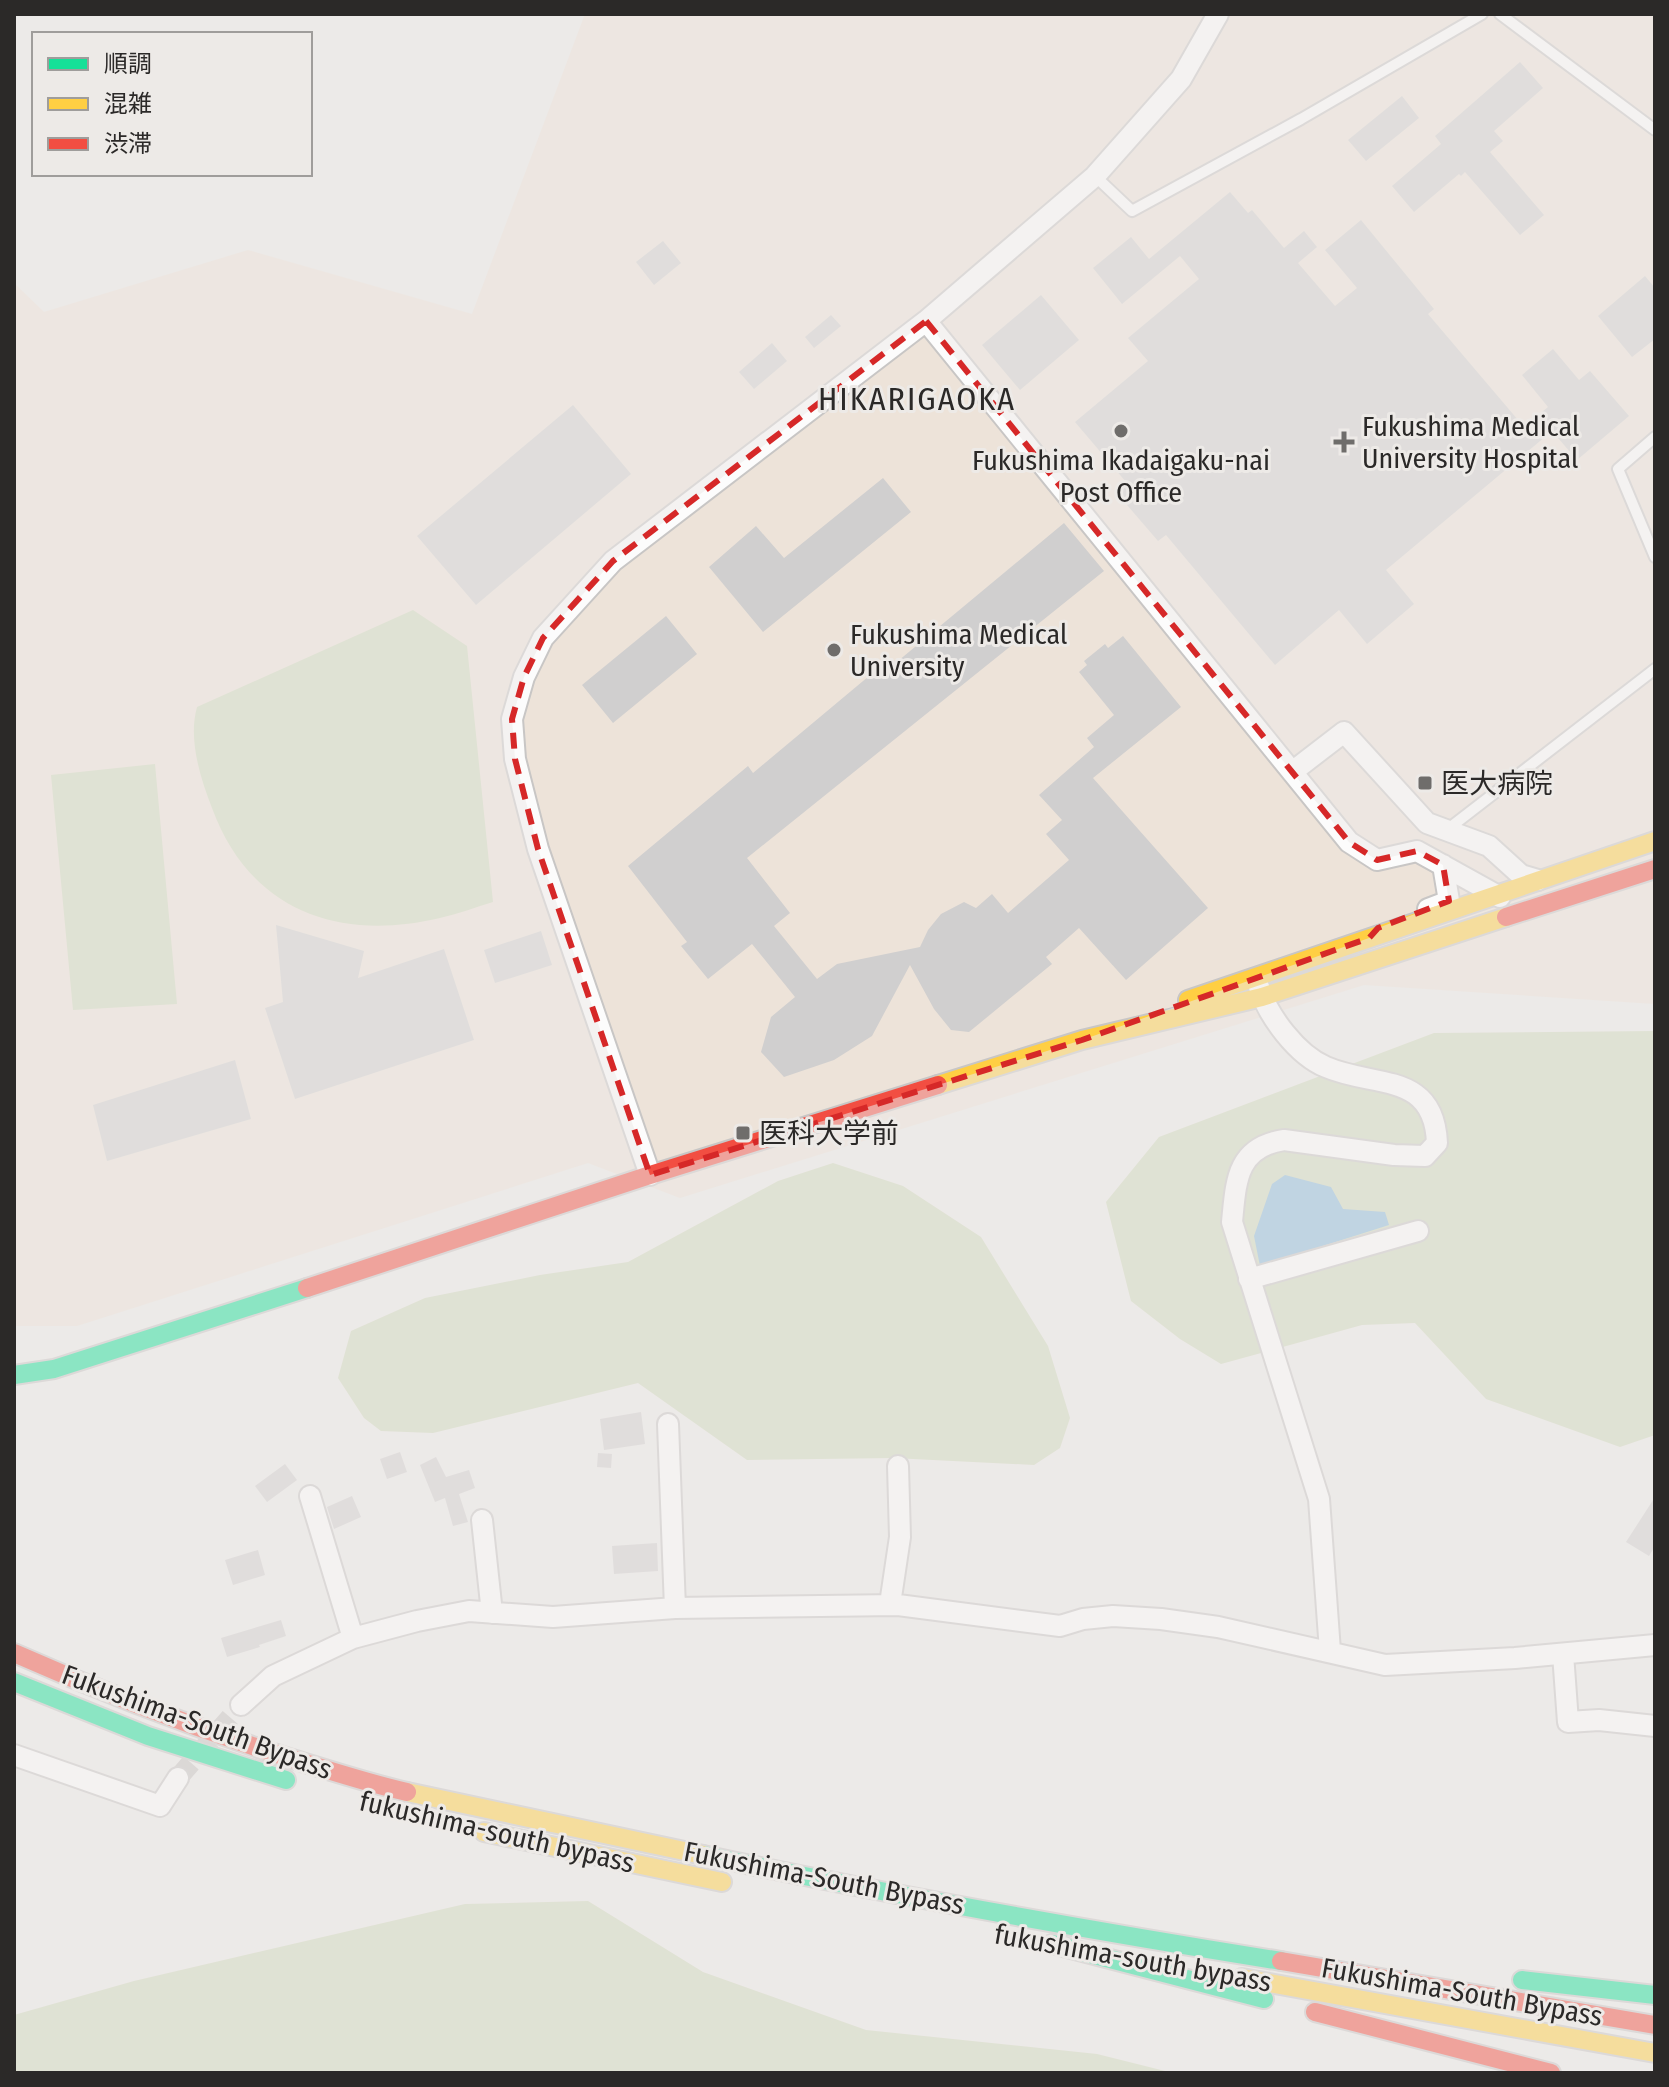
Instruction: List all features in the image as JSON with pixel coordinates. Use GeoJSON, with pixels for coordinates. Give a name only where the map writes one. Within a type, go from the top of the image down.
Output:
{"type":"FeatureCollection","features":[{"type":"Feature","properties":{"kind":"main road"},"geometry":{"type":"LineString","coordinates":[[14,1375],[54,1369],[196,1325],[650,1175],[1082,1040],[1230,983],[1503,895],[1538,880],[1655,841]]}},
{"type":"Feature","properties":{"kind":"main road"},"geometry":{"type":"LineString","coordinates":[[1082,1040],[1262,997],[1655,869]]}},
{"type":"Feature","properties":{"kind":"main road","name":"Fukushima-South Bypass"},"geometry":{"type":"LineString","coordinates":[[14,1653],[213,1734],[375,1785],[817,1879],[1117,1935],[1655,2025]]}},
{"type":"Feature","properties":{"kind":"main road","name":"fukushima-south bypass"},"geometry":{"type":"LineString","coordinates":[[14,1682],[228,1765],[304,1785]]}},
{"type":"Feature","properties":{"kind":"main road","name":"fukushima-south bypass"},"geometry":{"type":"LineString","coordinates":[[468,1828],[743,1886]]}},
{"type":"Feature","properties":{"kind":"main road"},"geometry":{"type":"LineString","coordinates":[[1117,1935],[1465,1974]]}},
{"type":"Feature","properties":{"kind":"main road","name":"fukushima-south bypass"},"geometry":{"type":"LineString","coordinates":[[1551,2073],[1041,1942],[1655,2053]]}},
{"type":"Feature","properties":{"kind":"main road"},"geometry":{"type":"LineString","coordinates":[[1497,1977],[1655,1995]]}},
{"type":"Feature","properties":{"kind":"street"},"geometry":{"type":"LineString","coordinates":[[650,1175],[538,849],[519,774],[512,719],[524,677],[543,638],[613,561],[926,321],[1095,176],[1181,79],[1218,14]]}},
{"type":"Feature","properties":{"kind":"street"},"geometry":{"type":"LineString","coordinates":[[926,321],[1349,842],[1377,860],[1417,851],[1503,895],[1531,902],[1617,876],[1627,878]]}},
{"type":"Feature","properties":{"kind":"street"},"geometry":{"type":"LineString","coordinates":[[1292,772],[1344,732],[1427,823],[1491,847],[1521,875],[1538,880]]}},
{"type":"Feature","properties":{"kind":"street"},"geometry":{"type":"LineString","coordinates":[[1483,926],[1503,895],[1506,878],[1486,854],[1485,847]]}},
{"type":"Feature","properties":{"kind":"street"},"geometry":{"type":"LineString","coordinates":[[1369,938],[1378,928],[1449,901],[1443,865]]}},
{"type":"Feature","properties":{"kind":"street"},"geometry":{"type":"LineString","coordinates":[[1255,976],[1262,997],[1304,1054],[1326,1067],[1399,1084],[1425,1102],[1436,1121],[1437,1143],[1425,1156],[1394,1155],[1284,1140],[1268,1142],[1253,1150],[1240,1167],[1232,1222],[1319,1499],[1330,1651]]}},
{"type":"Feature","properties":{"kind":"street"},"geometry":{"type":"LineString","coordinates":[[1249,1279],[1418,1231]]}},
{"type":"Feature","properties":{"kind":"street"},"geometry":{"type":"LineString","coordinates":[[668,1424],[675,1608]]}},
{"type":"Feature","properties":{"kind":"street"},"geometry":{"type":"LineString","coordinates":[[890,1604],[900,1537],[898,1466]]}},
{"type":"Feature","properties":{"kind":"street"},"geometry":{"type":"LineString","coordinates":[[310,1496],[353,1638]]}},
{"type":"Feature","properties":{"kind":"street"},"geometry":{"type":"LineString","coordinates":[[482,1520],[492,1613]]}},
{"type":"Feature","properties":{"kind":"street"},"geometry":{"type":"LineString","coordinates":[[241,1705],[273,1676],[353,1638],[469,1611],[553,1617],[675,1608],[890,1604],[1060,1626],[1083,1619],[1113,1616],[1218,1627],[1385,1665],[1655,1645]]}},
{"type":"Feature","properties":{"kind":"street"},"geometry":{"type":"LineString","coordinates":[[1563,1654],[1568,1722],[1599,1720],[1655,1726]]}},
{"type":"Feature","properties":{"kind":"street"},"geometry":{"type":"LineString","coordinates":[[14,1755],[160,1806],[178,1778]]}},
{"type":"Feature","properties":{"kind":"lane"},"geometry":{"type":"LineString","coordinates":[[1095,176],[1132,211],[1301,119],[1482,14]]}},
{"type":"Feature","properties":{"kind":"lane"},"geometry":{"type":"LineString","coordinates":[[1500,14],[1655,130]]}},
{"type":"Feature","properties":{"kind":"lane"},"geometry":{"type":"LineString","coordinates":[[1655,437],[1618,469],[1655,557]]}},
{"type":"Feature","properties":{"kind":"lane"},"geometry":{"type":"LineString","coordinates":[[1445,831],[1655,669]]}},
{"type":"Feature","properties":{"kind":"highlighted area"},"geometry":{"type":"Polygon","coordinates":[[[926,321],[1349,842],[1377,860],[1417,851],[1443,865],[1449,901],[1378,928],[1369,938],[1082,1040],[650,1175],[538,849],[515,759],[512,719],[524,677],[543,638],[613,561],[926,321]]]}},
{"type":"Feature","properties":{"kind":"shaded area","name":"Fukushima Medical University"},"geometry":{"type":"Polygon","coordinates":[[[585,14],[1655,14],[1655,1004],[1364,985],[680,1198],[588,1163],[77,1326],[14,1326],[14,283],[44,312],[248,250],[472,314],[585,14]]]}},
{"type":"Feature","properties":{"kind":"green space"},"geometry":{"type":"Polygon","coordinates":[[[413,610],[467,646],[493,902],[447,916],[402,924],[367,925],[333,921],[302,911],[274,894],[249,872],[229,843],[212,808],[200,771],[194,732],[197,707],[413,610]]]}},
{"type":"Feature","properties":{"kind":"green space"},"geometry":{"type":"Polygon","coordinates":[[[155,764],[177,1004],[73,1010],[51,775],[155,764]]]}},
{"type":"Feature","properties":{"kind":"green space"},"geometry":{"type":"Polygon","coordinates":[[[1655,1031],[1655,1435],[1620,1447],[1486,1399],[1415,1323],[1362,1325],[1221,1364],[1180,1339],[1131,1301],[1106,1202],[1159,1137],[1434,1033],[1655,1031]]]}},
{"type":"Feature","properties":{"kind":"green space"},"geometry":{"type":"Polygon","coordinates":[[[833,1163],[903,1186],[981,1237],[1048,1346],[1070,1418],[1060,1448],[1034,1465],[893,1458],[747,1460],[638,1383],[433,1433],[381,1431],[364,1418],[338,1378],[351,1331],[425,1298],[540,1275],[628,1262],[778,1181],[833,1163]]]}},
{"type":"Feature","properties":{"kind":"green space"},"geometry":{"type":"Polygon","coordinates":[[[588,1901],[703,1972],[866,2030],[1097,2054],[1173,2073],[14,2073],[14,2015],[134,1981],[465,1904],[588,1901]]]}},
{"type":"Feature","properties":{"kind":"water"},"geometry":{"type":"Polygon","coordinates":[[[1285,1175],[1331,1187],[1343,1209],[1385,1212],[1389,1225],[1260,1266],[1254,1236],[1272,1184],[1285,1175]]]}},
{"type":"Feature","properties":{"kind":"building"},"geometry":{"type":"Polygon","coordinates":[[[1520,62],[1543,88],[1494,131],[1503,141],[1490,152],[1544,215],[1520,235],[1465,172],[1414,212],[1392,186],[1441,144],[1435,136],[1520,62]]]}},
{"type":"Feature","properties":{"kind":"building"},"geometry":{"type":"Polygon","coordinates":[[[1402,96],[1419,118],[1366,161],[1348,140],[1402,96]]]}},
{"type":"Feature","properties":{"kind":"building"},"geometry":{"type":"Polygon","coordinates":[[[1230,192],[1248,213],[1252,210],[1284,248],[1304,231],[1317,247],[1298,263],[1335,306],[1357,288],[1325,250],[1361,220],[1434,309],[1428,314],[1524,427],[1548,407],[1522,375],[1553,349],[1579,380],[1590,371],[1629,416],[1577,460],[1552,431],[1386,570],[1414,604],[1367,644],[1339,610],[1275,665],[1166,535],[1158,541],[1115,491],[1126,482],[1075,422],[1148,361],[1128,338],[1199,279],[1180,256],[1122,304],[1093,268],[1131,237],[1149,259],[1230,192]]]}},
{"type":"Feature","properties":{"kind":"building"},"geometry":{"type":"Polygon","coordinates":[[[663,241],[681,263],[654,285],[636,262],[663,241]]]}},
{"type":"Feature","properties":{"kind":"building"},"geometry":{"type":"Polygon","coordinates":[[[1645,276],[1655,288],[1655,339],[1632,357],[1598,316],[1645,276]]]}},
{"type":"Feature","properties":{"kind":"building"},"geometry":{"type":"Polygon","coordinates":[[[1041,295],[1079,340],[1020,390],[982,345],[1041,295]]]}},
{"type":"Feature","properties":{"kind":"building"},"geometry":{"type":"Polygon","coordinates":[[[831,315],[841,326],[814,348],[805,337],[831,315]]]}},
{"type":"Feature","properties":{"kind":"building"},"geometry":{"type":"Polygon","coordinates":[[[772,343],[787,361],[754,389],[739,372],[772,343]]]}},
{"type":"Feature","properties":{"kind":"building"},"geometry":{"type":"Polygon","coordinates":[[[573,405],[631,474],[476,605],[417,536],[573,405]]]}},
{"type":"Feature","properties":{"kind":"building"},"geometry":{"type":"Polygon","coordinates":[[[883,478],[911,512],[763,632],[709,567],[756,526],[784,558],[883,478]]]}},
{"type":"Feature","properties":{"kind":"building"},"geometry":{"type":"Polygon","coordinates":[[[1064,523],[1104,571],[747,858],[790,913],[774,926],[817,979],[837,964],[920,947],[941,914],[964,902],[976,908],[992,894],[1008,913],[1069,860],[1046,834],[1062,820],[1039,795],[1094,747],[1087,738],[1114,715],[1079,672],[1087,665],[1084,661],[1105,644],[1108,648],[1123,636],[1181,707],[1093,778],[1208,908],[1126,980],[1079,928],[1046,957],[1052,964],[969,1032],[951,1030],[934,1009],[910,965],[872,1036],[834,1060],[784,1077],[761,1052],[771,1017],[795,997],[752,944],[708,979],[681,946],[687,942],[628,866],[748,766],[753,773],[881,666],[886,671],[1064,523]]]}},
{"type":"Feature","properties":{"kind":"building"},"geometry":{"type":"Polygon","coordinates":[[[666,616],[697,654],[613,723],[582,685],[666,616]]]}},
{"type":"Feature","properties":{"kind":"building"},"geometry":{"type":"Polygon","coordinates":[[[276,925],[364,951],[358,978],[444,949],[474,1040],[295,1099],[265,1008],[283,1002],[276,925]]]}},
{"type":"Feature","properties":{"kind":"building"},"geometry":{"type":"Polygon","coordinates":[[[541,931],[552,965],[495,983],[484,950],[541,931]]]}},
{"type":"Feature","properties":{"kind":"building"},"geometry":{"type":"Polygon","coordinates":[[[235,1060],[251,1119],[107,1161],[93,1105],[235,1060]]]}},
{"type":"Feature","properties":{"kind":"building"},"geometry":{"type":"Polygon","coordinates":[[[641,1412],[645,1444],[604,1450],[600,1419],[641,1412]]]}},
{"type":"Feature","properties":{"kind":"building"},"geometry":{"type":"Polygon","coordinates":[[[400,1452],[407,1472],[387,1479],[380,1459],[400,1452]]]}},
{"type":"Feature","properties":{"kind":"building"},"geometry":{"type":"Polygon","coordinates":[[[598,1453],[612,1454],[611,1468],[597,1467],[598,1453]]]}},
{"type":"Feature","properties":{"kind":"building"},"geometry":{"type":"Polygon","coordinates":[[[436,1457],[446,1477],[469,1470],[475,1488],[459,1494],[468,1522],[453,1526],[445,1498],[435,1502],[420,1465],[436,1457]]]}},
{"type":"Feature","properties":{"kind":"building"},"geometry":{"type":"Polygon","coordinates":[[[285,1464],[297,1480],[267,1502],[255,1486],[285,1464]]]}},
{"type":"Feature","properties":{"kind":"building"},"geometry":{"type":"Polygon","coordinates":[[[352,1496],[361,1517],[334,1529],[327,1507],[352,1496]]]}},
{"type":"Feature","properties":{"kind":"building"},"geometry":{"type":"Polygon","coordinates":[[[1655,1497],[1655,1546],[1649,1556],[1626,1542],[1655,1497]]]}},
{"type":"Feature","properties":{"kind":"building"},"geometry":{"type":"Polygon","coordinates":[[[657,1543],[658,1571],[614,1574],[612,1546],[657,1543]]]}},
{"type":"Feature","properties":{"kind":"building"},"geometry":{"type":"Polygon","coordinates":[[[258,1550],[265,1575],[233,1585],[225,1560],[258,1550]]]}},
{"type":"Feature","properties":{"kind":"building"},"geometry":{"type":"Polygon","coordinates":[[[281,1620],[286,1636],[227,1657],[221,1638],[281,1620]]]}},
{"type":"Feature","properties":{"kind":"tunnel"},"geometry":{"type":"LineString","coordinates":[[178,1778],[241,1705]]}},
{"type":"Feature","properties":{"kind":"traffic: fast"},"geometry":{"type":"LineString","coordinates":[[14,1375],[54,1369],[307,1288]]}},
{"type":"Feature","properties":{"kind":"traffic: fast"},"geometry":{"type":"LineString","coordinates":[[14,1682],[148,1736],[286,1780]]}},
{"type":"Feature","properties":{"kind":"traffic: fast"},"geometry":{"type":"LineString","coordinates":[[703,1855],[992,1912],[1281,1961]]}},
{"type":"Feature","properties":{"kind":"traffic: fast"},"geometry":{"type":"LineString","coordinates":[[1052,1944],[1264,1999]]}},
{"type":"Feature","properties":{"kind":"traffic: fast"},"geometry":{"type":"LineString","coordinates":[[1522,1980],[1655,1995]]}},
{"type":"Feature","properties":{"kind":"traffic: slow"},"geometry":{"type":"LineString","coordinates":[[1188,1000],[1655,841]]}},
{"type":"Feature","properties":{"kind":"traffic: slow"},"geometry":{"type":"LineString","coordinates":[[938,1085],[1082,1040],[1262,997],[1506,917]]}},
{"type":"Feature","properties":{"kind":"traffic: slow"},"geometry":{"type":"LineString","coordinates":[[407,1792],[703,1855]]}},
{"type":"Feature","properties":{"kind":"traffic: slow"},"geometry":{"type":"LineString","coordinates":[[484,1832],[722,1882]]}},
{"type":"Feature","properties":{"kind":"traffic: slow"},"geometry":{"type":"LineString","coordinates":[[1242,1978],[1655,2053]]}},
{"type":"Feature","properties":{"kind":"traffic: jam"},"geometry":{"type":"LineString","coordinates":[[1506,917],[1655,869]]}},
{"type":"Feature","properties":{"kind":"traffic: jam"},"geometry":{"type":"LineString","coordinates":[[307,1288],[650,1175],[938,1085]]}},
{"type":"Feature","properties":{"kind":"traffic: jam"},"geometry":{"type":"LineString","coordinates":[[14,1653],[219,1735],[407,1792]]}},
{"type":"Feature","properties":{"kind":"traffic: jam"},"geometry":{"type":"LineString","coordinates":[[1281,1961],[1655,2025]]}},
{"type":"Feature","properties":{"kind":"traffic: jam"},"geometry":{"type":"LineString","coordinates":[[1315,2012],[1551,2073]]}},
{"type":"Feature","properties":{"kind":"place","name":"Fukushima Ikadaigaku-nai Post Office"},"geometry":{"type":"Point","coordinates":[1121,431]}},
{"type":"Feature","properties":{"kind":"place","name":"Fukushima Medical University Hospital"},"geometry":{"type":"Point","coordinates":[1344,442]}},
{"type":"Feature","properties":{"kind":"place","name":"Fukushima Medical University"},"geometry":{"type":"Point","coordinates":[834,650]}},
{"type":"Feature","properties":{"kind":"place","name":"医大病院"},"geometry":{"type":"Point","coordinates":[1425,783]}},
{"type":"Feature","properties":{"kind":"place","name":"医科大学前"},"geometry":{"type":"Point","coordinates":[743,1133]}},
{"type":"Feature","properties":{"kind":"district","name":"HIKARIGAOKA"},"geometry":{"type":"Point","coordinates":[917,399]}}]}
